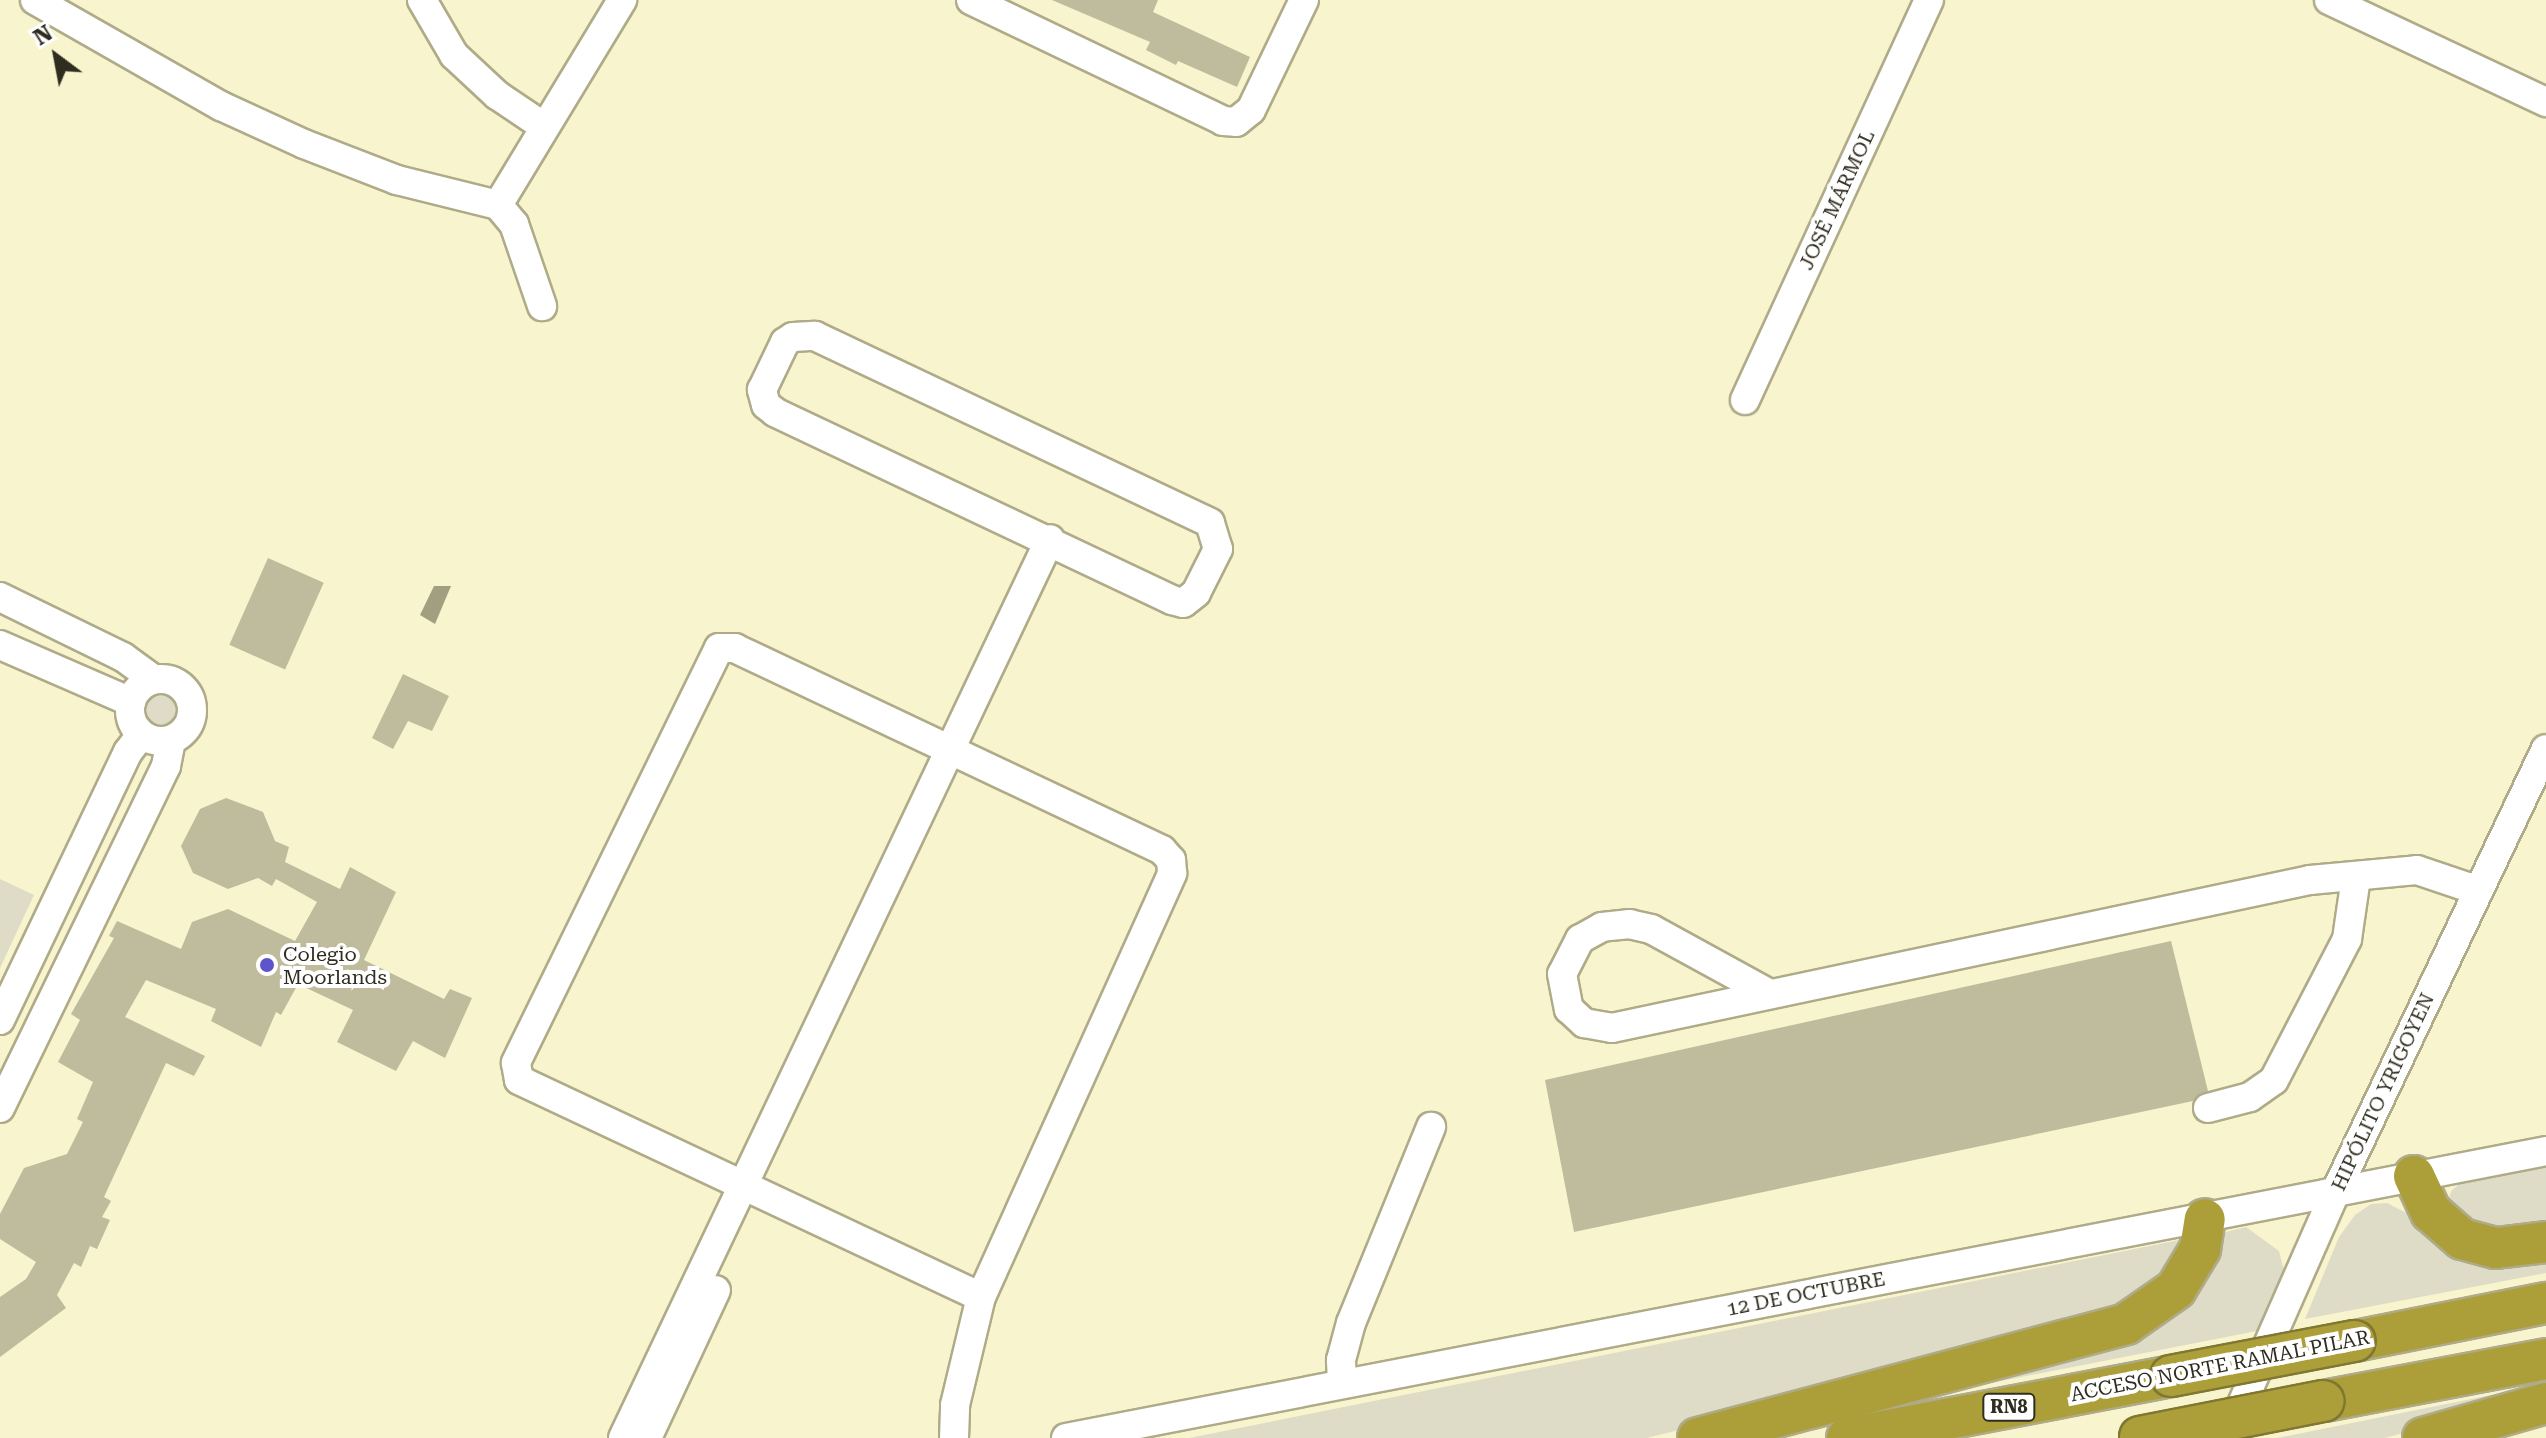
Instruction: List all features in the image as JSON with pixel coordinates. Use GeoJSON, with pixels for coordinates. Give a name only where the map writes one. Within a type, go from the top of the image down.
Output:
{"type":"FeatureCollection","features":[{"type":"Feature","properties":{"kind":"highway"},"geometry":{"type":"LineString","coordinates":[[2414,1176],[2431,1212],[2462,1239],[2496,1248],[2546,1242]]}},
{"type":"Feature","properties":{"kind":"highway"},"geometry":{"type":"LineString","coordinates":[[1698,1438],[2126,1324],[2176,1289],[2200,1249],[2205,1219]]}},
{"type":"Feature","properties":{"kind":"highway","name":"ACCESO NORTE RAMAL PILAR"},"geometry":{"type":"LineString","coordinates":[[1847,1438],[2546,1303]]}},
{"type":"Feature","properties":{"kind":"highway"},"geometry":{"type":"LineString","coordinates":[[2137,1437],[2546,1359]]}},
{"type":"Feature","properties":{"kind":"highway"},"geometry":{"type":"LineString","coordinates":[[2423,1438],[2546,1403]]}},
{"type":"Feature","properties":{"kind":"street"},"geometry":{"type":"LineString","coordinates":[[35,0],[221,106],[304,144],[409,184],[498,205],[514,224],[542,306]]}},
{"type":"Feature","properties":{"kind":"street"},"geometry":{"type":"LineString","coordinates":[[422,0],[454,55],[497,95],[543,126]]}},
{"type":"Feature","properties":{"kind":"street"},"geometry":{"type":"LineString","coordinates":[[498,205],[622,0]]}},
{"type":"Feature","properties":{"kind":"street"},"geometry":{"type":"LineString","coordinates":[[971,0],[1223,121],[1236,122],[1251,110],[1304,0]]}},
{"type":"Feature","properties":{"kind":"street","name":"JOSÉ MÁRMOL"},"geometry":{"type":"LineString","coordinates":[[1745,400],[1929,0]]}},
{"type":"Feature","properties":{"kind":"street"},"geometry":{"type":"LineString","coordinates":[[2329,0],[2546,102]]}},
{"type":"Feature","properties":{"kind":"street"},"geometry":{"type":"LineString","coordinates":[[815,336],[1210,523],[1219,539],[1196,593],[1183,603],[1116,576],[1058,544],[775,412],[766,405],[762,390],[785,342],[793,337],[815,336]]}},
{"type":"Feature","properties":{"kind":"street"},"geometry":{"type":"LineString","coordinates":[[647,1438],[753,1191],[1058,544]]}},
{"type":"Feature","properties":{"kind":"street"},"geometry":{"type":"LineString","coordinates":[[0,597],[123,657],[153,679],[174,681],[192,706],[187,727],[171,740],[166,766],[0,1108]]}},
{"type":"Feature","properties":{"kind":"street"},"geometry":{"type":"LineString","coordinates":[[0,645],[131,702]]}},
{"type":"Feature","properties":{"kind":"street"},"geometry":{"type":"LineString","coordinates":[[954,1438],[955,1405],[981,1297],[1172,873],[1162,850],[735,648],[719,648],[516,1063],[525,1086],[981,1297]]}},
{"type":"Feature","properties":{"kind":"street"},"geometry":{"type":"LineString","coordinates":[[153,679],[136,690],[130,718],[141,735],[171,740]]}},
{"type":"Feature","properties":{"kind":"street"},"geometry":{"type":"LineString","coordinates":[[0,1020],[128,752],[141,735]]}},
{"type":"Feature","properties":{"kind":"street","name":"HIPÓLITO YRIGOYEN"},"geometry":{"type":"LineString","coordinates":[[2227,1438],[2336,1191],[2546,749]]}},
{"type":"Feature","properties":{"kind":"street"},"geometry":{"type":"LineString","coordinates":[[1768,993],[1651,929],[1630,924],[1602,927],[1580,939],[1562,974],[1569,1009],[1584,1023],[1612,1028],[2310,880],[2417,870],[2479,891]]}},
{"type":"Feature","properties":{"kind":"street"},"geometry":{"type":"LineString","coordinates":[[2208,1108],[2250,1097],[2274,1080],[2347,939],[2356,877]]}},
{"type":"Feature","properties":{"kind":"street"},"geometry":{"type":"LineString","coordinates":[[1342,1381],[1341,1360],[1351,1323],[1431,1127]]}},
{"type":"Feature","properties":{"kind":"street","name":"12 DE OCTUBRE"},"geometry":{"type":"LineString","coordinates":[[1066,1438],[1342,1381],[2205,1219],[2546,1151]]}},
{"type":"Feature","properties":{"kind":"street"},"geometry":{"type":"LineString","coordinates":[[623,1438],[753,1191]]}},
{"type":"Feature","properties":{"kind":"shaded area"},"geometry":{"type":"Polygon","coordinates":[[[434,586],[451,586],[435,624],[420,615],[434,586]]]}},
{"type":"Feature","properties":{"kind":"shaded area"},"geometry":{"type":"Polygon","coordinates":[[[159,693],[172,698],[177,711],[172,724],[159,729],[146,724],[141,711],[146,698],[159,693]]]}},
{"type":"Feature","properties":{"kind":"shaded area"},"geometry":{"type":"Polygon","coordinates":[[[0,879],[34,895],[0,968],[0,879]]]}},
{"type":"Feature","properties":{"kind":"shaded area"},"geometry":{"type":"Polygon","coordinates":[[[2546,1161],[2546,1232],[2479,1238],[2447,1202],[2452,1190],[2470,1175],[2546,1161]]]}},
{"type":"Feature","properties":{"kind":"shaded area"},"geometry":{"type":"Polygon","coordinates":[[[2387,1203],[2432,1226],[2546,1250],[2546,1273],[2305,1319],[2339,1237],[2355,1215],[2371,1204],[2387,1203]]]}},
{"type":"Feature","properties":{"kind":"shaded area"},"geometry":{"type":"Polygon","coordinates":[[[2246,1227],[2279,1251],[2285,1275],[2257,1331],[1811,1418],[2117,1336],[2226,1232],[2246,1227]]]}},
{"type":"Feature","properties":{"kind":"shaded area"},"geometry":{"type":"Polygon","coordinates":[[[2184,1239],[2157,1296],[2049,1337],[1647,1438],[1189,1438],[2184,1239]]]}},
{"type":"Feature","properties":{"kind":"shaded area"},"geometry":{"type":"Polygon","coordinates":[[[2546,1384],[2546,1394],[2385,1438],[2277,1438],[2546,1384]]]}},
{"type":"Feature","properties":{"kind":"building"},"geometry":{"type":"Polygon","coordinates":[[[1052,0],[1158,0],[1153,12],[1250,57],[1237,87],[1178,61],[1176,65],[1146,50],[1150,42],[1052,0]]]}},
{"type":"Feature","properties":{"kind":"building"},"geometry":{"type":"Polygon","coordinates":[[[268,558],[324,583],[285,670],[229,645],[268,558]]]}},
{"type":"Feature","properties":{"kind":"building"},"geometry":{"type":"Polygon","coordinates":[[[403,674],[449,696],[432,731],[408,721],[393,749],[372,738],[403,674]]]}},
{"type":"Feature","properties":{"kind":"building"},"geometry":{"type":"Polygon","coordinates":[[[226,798],[263,812],[275,841],[289,847],[285,862],[340,889],[350,867],[396,892],[364,960],[444,999],[450,989],[472,998],[445,1058],[413,1041],[396,1071],[337,1042],[353,1010],[298,984],[281,1015],[276,1012],[261,1047],[211,1021],[216,1009],[146,980],[125,1017],[205,1056],[194,1076],[166,1063],[104,1197],[111,1201],[102,1217],[110,1220],[97,1249],[90,1246],[81,1267],[74,1263],[57,1295],[66,1308],[0,1357],[0,1297],[26,1279],[36,1262],[0,1239],[0,1214],[24,1168],[67,1154],[83,1122],[77,1119],[93,1082],[58,1062],[80,1020],[71,1014],[114,938],[109,936],[117,921],[181,949],[192,922],[228,909],[295,941],[317,902],[276,879],[272,886],[258,878],[228,889],[193,873],[181,846],[200,809],[226,798]]]}},
{"type":"Feature","properties":{"kind":"building"},"geometry":{"type":"Polygon","coordinates":[[[2171,941],[2208,1091],[2193,1101],[1574,1232],[1545,1080],[2171,941]]]}},
{"type":"Feature","properties":{"kind":"place","name":"Colegio Moorlands"},"geometry":{"type":"Point","coordinates":[267,965]}}]}
